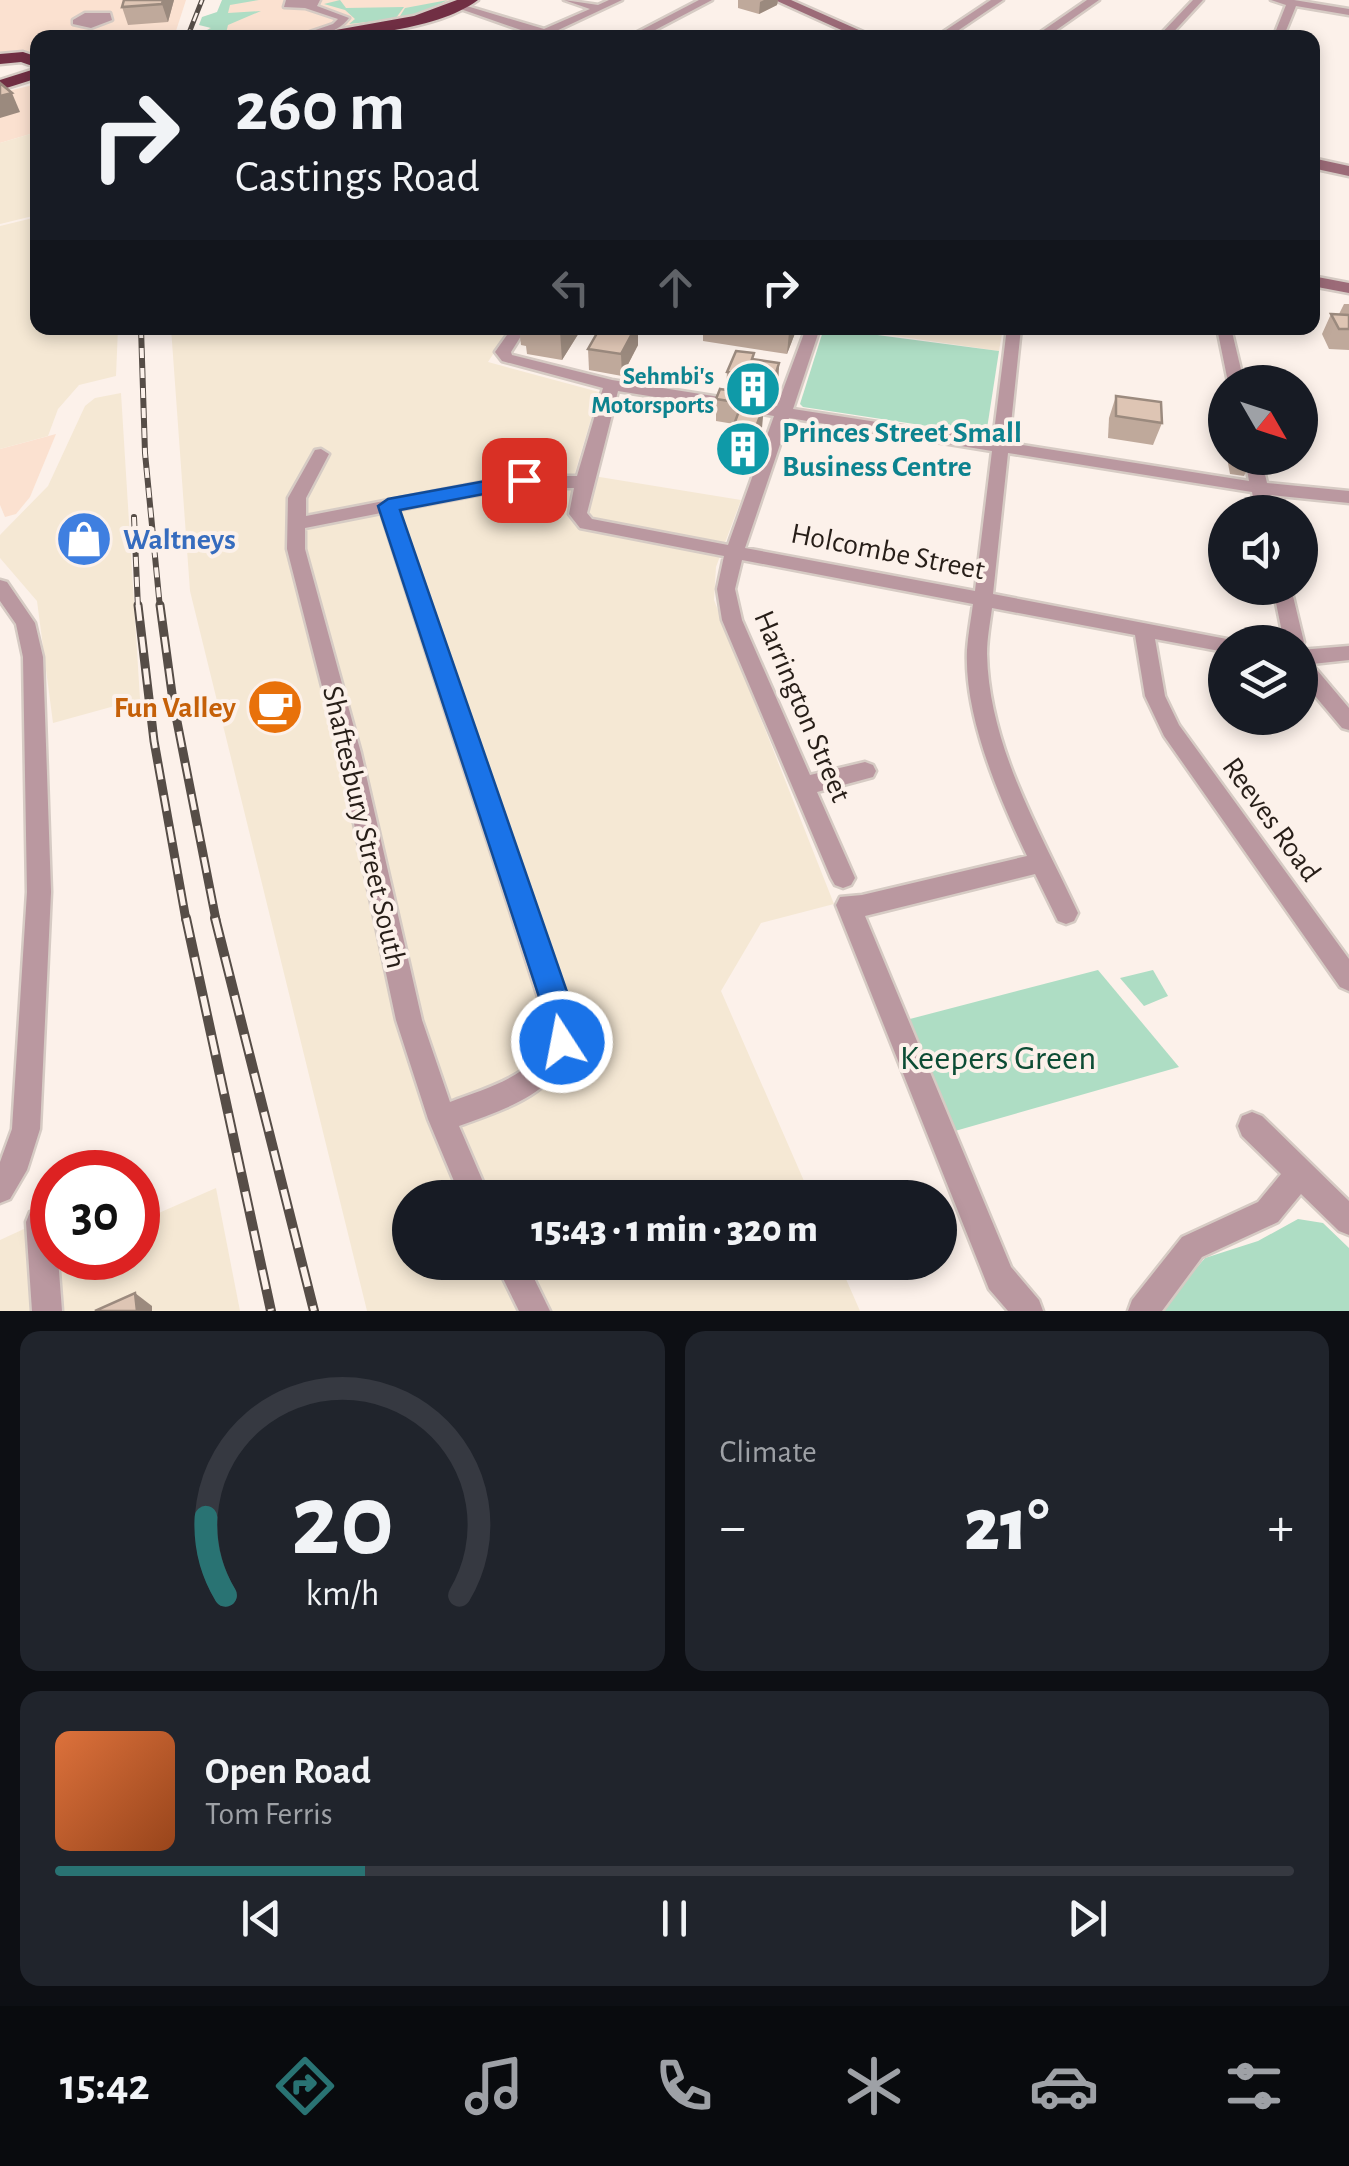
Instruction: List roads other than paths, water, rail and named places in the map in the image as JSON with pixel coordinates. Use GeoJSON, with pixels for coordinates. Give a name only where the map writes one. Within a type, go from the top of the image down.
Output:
{"type":"FeatureCollection","features":[{"type":"Feature","properties":{"kind":"highway"},"geometry":{"type":"LineString","coordinates":[[353,30],[416,20],[464,3]]}},
{"type":"Feature","properties":{"kind":"highway"},"geometry":{"type":"LineString","coordinates":[[356,30],[360,29]]}},
{"type":"Feature","properties":{"kind":"highway"},"geometry":{"type":"LineString","coordinates":[[0,59],[30,65]]}},
{"type":"Feature","properties":{"kind":"highway"},"geometry":{"type":"LineString","coordinates":[[0,85],[30,69]]}},
{"type":"Feature","properties":{"kind":"street"},"geometry":{"type":"LineString","coordinates":[[96,14],[110,0]]}},
{"type":"Feature","properties":{"kind":"street"},"geometry":{"type":"LineString","coordinates":[[292,0],[290,7],[312,3],[344,18],[338,26],[324,30]]}},
{"type":"Feature","properties":{"kind":"street"},"geometry":{"type":"LineString","coordinates":[[569,0],[598,8]]}},
{"type":"Feature","properties":{"kind":"street"},"geometry":{"type":"LineString","coordinates":[[550,30],[618,0]]}},
{"type":"Feature","properties":{"kind":"street"},"geometry":{"type":"LineString","coordinates":[[647,30],[708,0]]}},
{"type":"Feature","properties":{"kind":"street"},"geometry":{"type":"LineString","coordinates":[[781,0],[853,30]]}},
{"type":"Feature","properties":{"kind":"street"},"geometry":{"type":"LineString","coordinates":[[972,0],[994,2]]}},
{"type":"Feature","properties":{"kind":"street"},"geometry":{"type":"LineString","coordinates":[[1049,30],[1094,0]]}},
{"type":"Feature","properties":{"kind":"street"},"geometry":{"type":"LineString","coordinates":[[1170,30],[1198,0]]}},
{"type":"Feature","properties":{"kind":"street"},"geometry":{"type":"LineString","coordinates":[[1276,0],[1349,12]]}},
{"type":"Feature","properties":{"kind":"street"},"geometry":{"type":"LineString","coordinates":[[950,30],[994,2]]}},
{"type":"Feature","properties":{"kind":"street"},"geometry":{"type":"LineString","coordinates":[[464,3],[527,30]]}},
{"type":"Feature","properties":{"kind":"street"},"geometry":{"type":"LineString","coordinates":[[1281,30],[1292,3]]}},
{"type":"Feature","properties":{"kind":"street"},"geometry":{"type":"LineString","coordinates":[[1320,165],[1349,170]]}},
{"type":"Feature","properties":{"kind":"street"},"geometry":{"type":"LineString","coordinates":[[1320,283],[1349,288]]}},
{"type":"Feature","properties":{"kind":"street"},"geometry":{"type":"LineString","coordinates":[[514,335],[504,355],[514,361],[612,385],[1259,487],[1349,497]]}},
{"type":"Feature","properties":{"kind":"street","name":"Harrington Street"},"geometry":{"type":"LineString","coordinates":[[811,335],[734,552],[726,588],[732,620],[851,896],[1000,1278],[1028,1311]]}},
{"type":"Feature","properties":{"kind":"street"},"geometry":{"type":"LineString","coordinates":[[1013,335],[980,599],[977,653],[985,714],[1013,804],[1066,913]]}},
{"type":"Feature","properties":{"kind":"street"},"geometry":{"type":"LineString","coordinates":[[1226,335],[1232,365]]}},
{"type":"Feature","properties":{"kind":"street"},"geometry":{"type":"LineString","coordinates":[[294,524],[514,482],[585,482],[612,385]]}},
{"type":"Feature","properties":{"kind":"street","name":"Shaftesbury Street South"},"geometry":{"type":"LineString","coordinates":[[321,454],[298,494],[296,549],[350,752],[383,918],[442,1118],[468,1180]]}},
{"type":"Feature","properties":{"kind":"street"},"geometry":{"type":"LineString","coordinates":[[1257,475],[1261,495]]}},
{"type":"Feature","properties":{"kind":"street","name":"Holcombe Street"},"geometry":{"type":"LineString","coordinates":[[585,482],[578,512],[586,524],[1208,642]]}},
{"type":"Feature","properties":{"kind":"street"},"geometry":{"type":"LineString","coordinates":[[388,506],[562,1022],[561,1046],[544,1072],[442,1118]]}},
{"type":"Feature","properties":{"kind":"street"},"geometry":{"type":"LineString","coordinates":[[0,586],[25,623],[33,657],[39,892],[26,1129],[18,1160],[0,1188]]}},
{"type":"Feature","properties":{"kind":"street","name":"Reeves Road"},"geometry":{"type":"LineString","coordinates":[[1144,632],[1155,696],[1171,730],[1349,979]]}},
{"type":"Feature","properties":{"kind":"street"},"geometry":{"type":"LineString","coordinates":[[1318,657],[1349,654]]}},
{"type":"Feature","properties":{"kind":"street"},"geometry":{"type":"LineString","coordinates":[[1318,686],[1349,722]]}},
{"type":"Feature","properties":{"kind":"street"},"geometry":{"type":"LineString","coordinates":[[803,786],[865,772]]}},
{"type":"Feature","properties":{"kind":"street"},"geometry":{"type":"LineString","coordinates":[[851,896],[1040,864]]}},
{"type":"Feature","properties":{"kind":"street"},"geometry":{"type":"LineString","coordinates":[[1252,1126],[1349,1221]]}},
{"type":"Feature","properties":{"kind":"street"},"geometry":{"type":"LineString","coordinates":[[1144,1311],[1192,1247],[1208,1235],[1252,1222],[1268,1212],[1300,1172]]}},
{"type":"Feature","properties":{"kind":"street"},"geometry":{"type":"LineString","coordinates":[[45,1280],[47,1311]]}},
{"type":"Feature","properties":{"kind":"street"},"geometry":{"type":"LineString","coordinates":[[519,1280],[535,1311]]}},
{"type":"Feature","properties":{"kind":"railway"},"geometry":{"type":"LineString","coordinates":[[190,30],[202,0]]}},
{"type":"Feature","properties":{"kind":"railway"},"geometry":{"type":"LineString","coordinates":[[141,335],[145,453],[160,608]]}},
{"type":"Feature","properties":{"kind":"railway"},"geometry":{"type":"LineString","coordinates":[[134,517],[138,608]]}},
{"type":"Feature","properties":{"kind":"railway"},"geometry":{"type":"LineString","coordinates":[[138,605],[154,741],[186,920]]}},
{"type":"Feature","properties":{"kind":"railway"},"geometry":{"type":"LineString","coordinates":[[160,605],[173,701],[216,920]]}},
{"type":"Feature","properties":{"kind":"railway"},"geometry":{"type":"LineString","coordinates":[[186,918],[271,1311]]}},
{"type":"Feature","properties":{"kind":"railway"},"geometry":{"type":"LineString","coordinates":[[215,918],[314,1311]]}},
{"type":"Feature","properties":{"kind":"place","name":"Sehmbi's Motorsports"},"geometry":{"type":"Point","coordinates":[753,389]}},
{"type":"Feature","properties":{"kind":"place","name":"Princes Street Small Business Centre"},"geometry":{"type":"Point","coordinates":[743,449]}},
{"type":"Feature","properties":{"kind":"place","name":"Waltneys"},"geometry":{"type":"Point","coordinates":[84,539]}},
{"type":"Feature","properties":{"kind":"place","name":"Fun Valley"},"geometry":{"type":"Point","coordinates":[275,707]}},
{"type":"Feature","properties":{"kind":"park label","name":"Keepers Green"},"geometry":{"type":"Point","coordinates":[998,1057]}}]}
